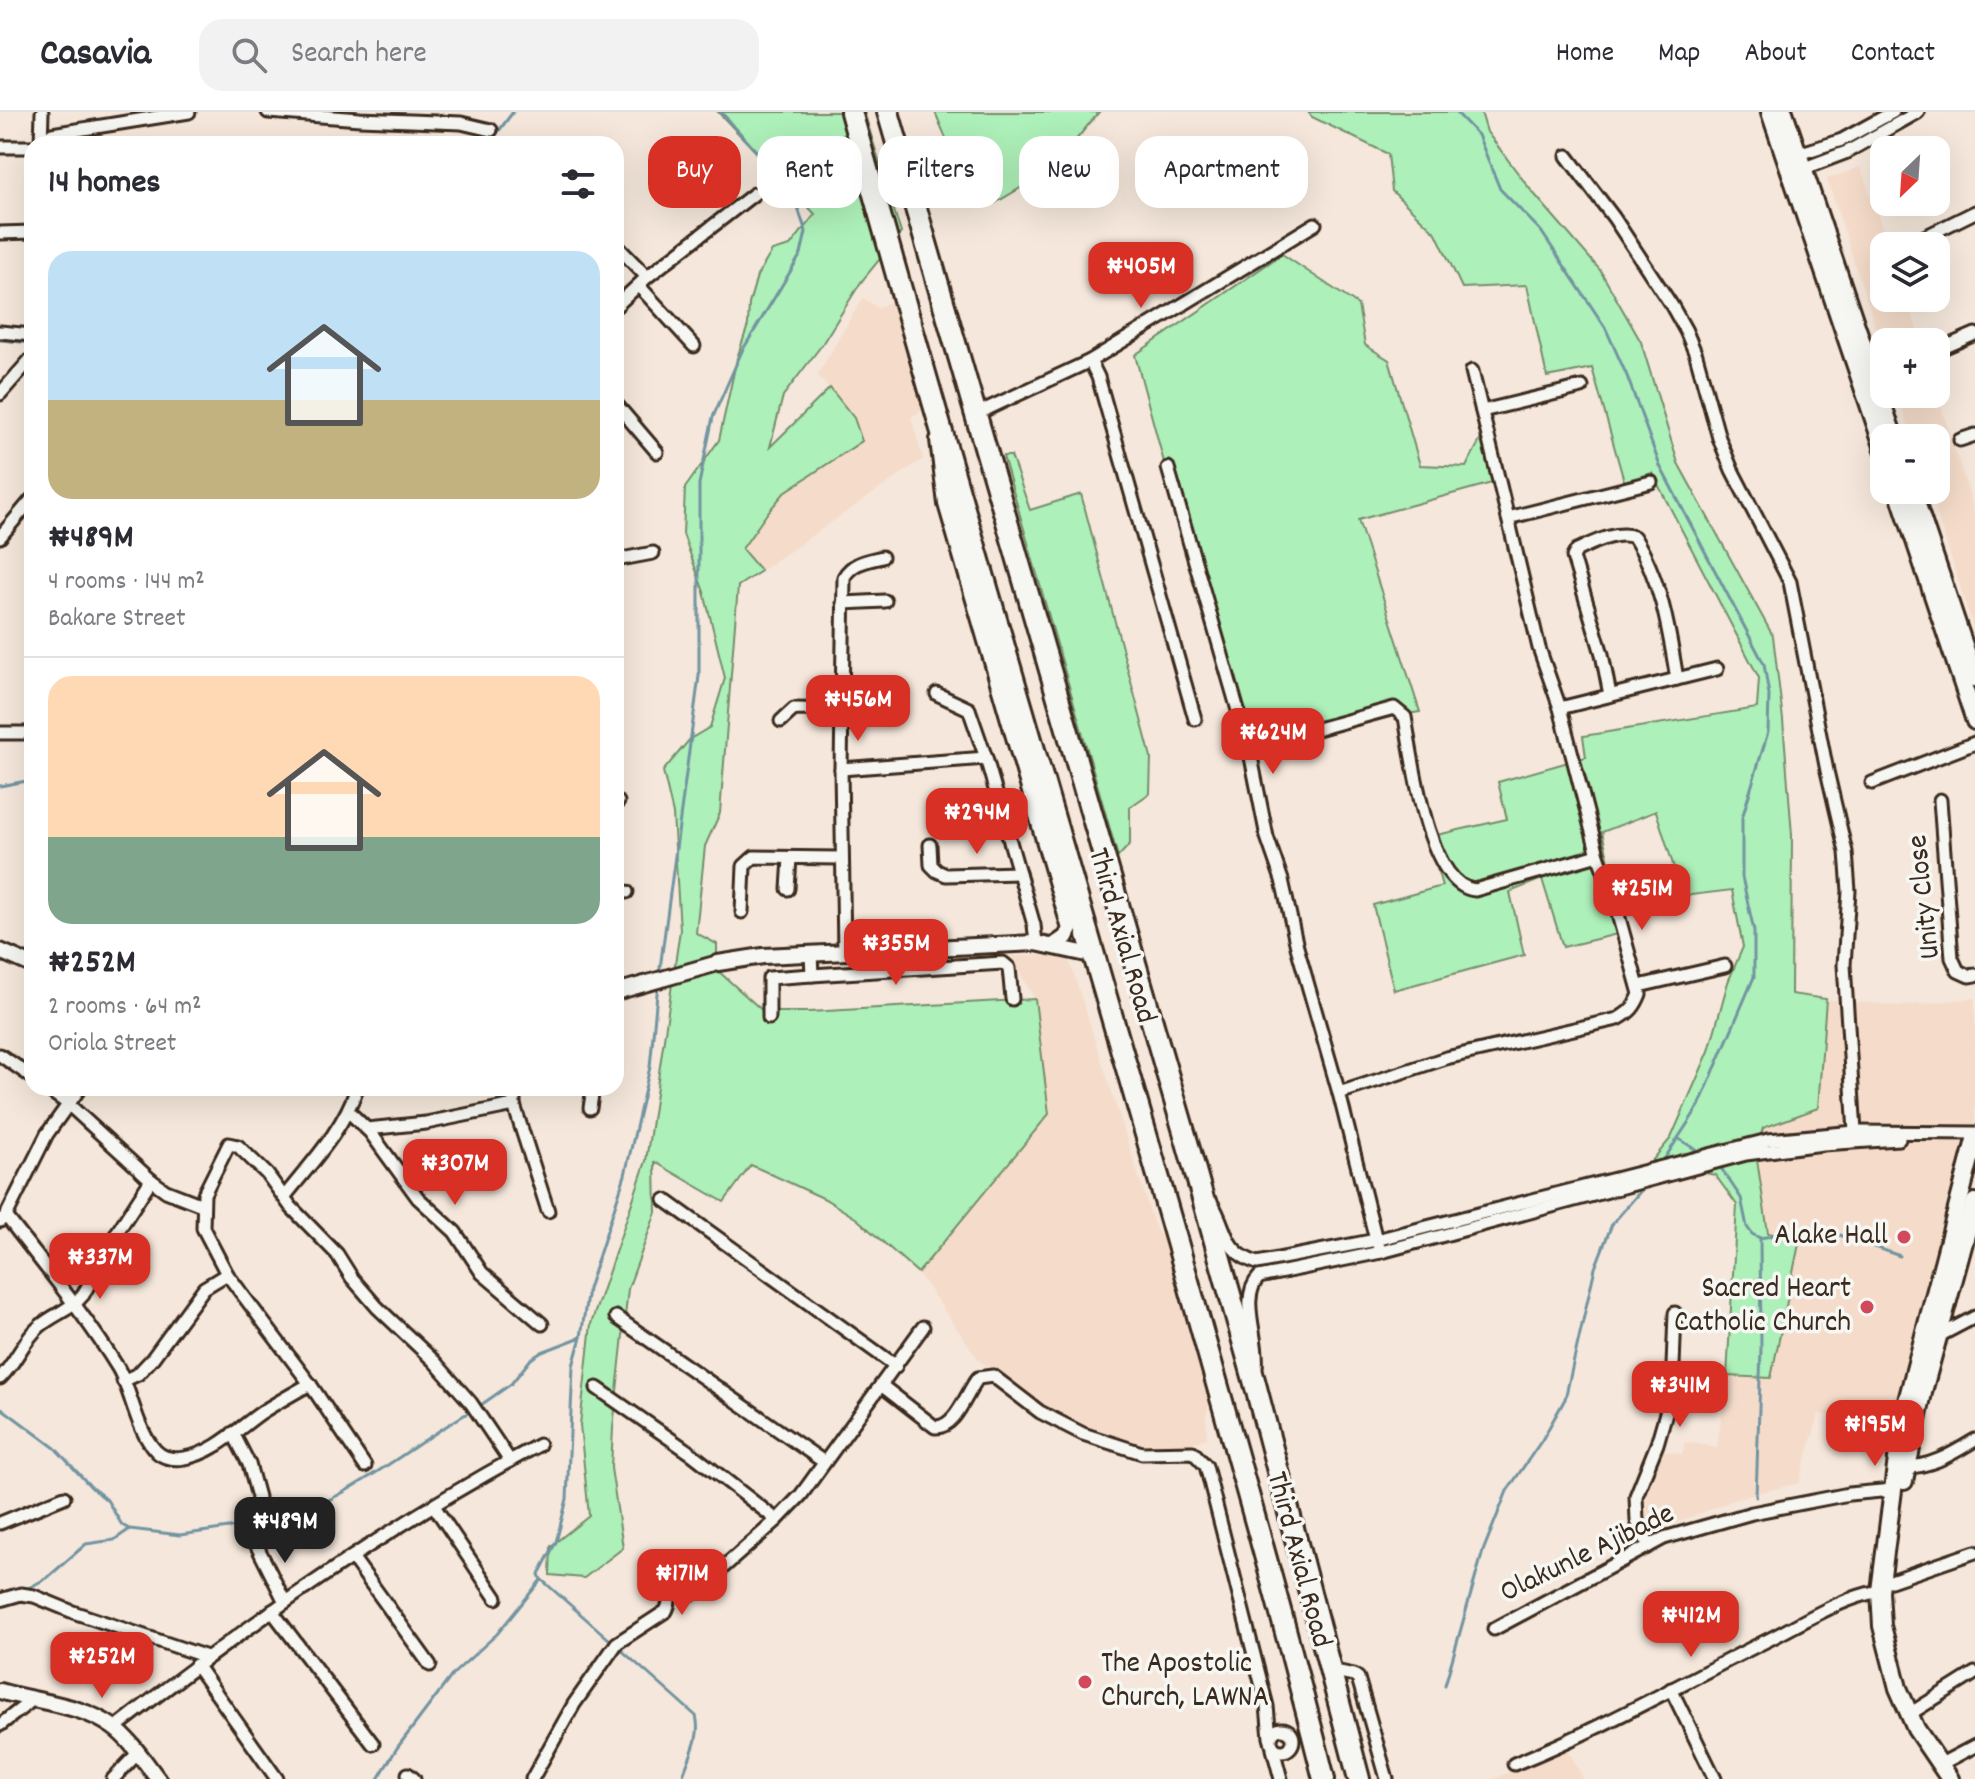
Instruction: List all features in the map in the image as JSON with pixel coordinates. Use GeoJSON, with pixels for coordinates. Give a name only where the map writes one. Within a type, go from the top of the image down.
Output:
{"type":"FeatureCollection","features":[{"type":"Feature","properties":{"kind":"highway","name":"Third Axial Road"},"geometry":{"type":"LineString","coordinates":[[851,112],[936,418],[1096,956],[1286,1625],[1307,1710],[1294,1735],[1324,1779]]}},
{"type":"Feature","properties":{"kind":"highway","name":"Third Axial Road"},"geometry":{"type":"LineString","coordinates":[[888,112],[1254,1380],[1359,1779]]}},
{"type":"Feature","properties":{"kind":"main road"},"geometry":{"type":"LineString","coordinates":[[1770,112],[1795,163],[1889,424]]}},
{"type":"Feature","properties":{"kind":"main road"},"geometry":{"type":"LineString","coordinates":[[1784,112],[1795,163],[1876,424]]}},
{"type":"Feature","properties":{"kind":"main road"},"geometry":{"type":"LineString","coordinates":[[1903,504],[1969,673]]}},
{"type":"Feature","properties":{"kind":"main road"},"geometry":{"type":"LineString","coordinates":[[1916,504],[1969,673],[1975,721]]}},
{"type":"Feature","properties":{"kind":"main road"},"geometry":{"type":"LineString","coordinates":[[1950,1779],[1916,1710],[1894,1637],[1885,1586],[1893,1550],[1902,1420],[1969,1187],[1974,1148]]}},
{"type":"Feature","properties":{"kind":"main road"},"geometry":{"type":"LineString","coordinates":[[1964,1779],[1944,1763],[1916,1729],[1898,1688],[1882,1626],[1892,1490],[1975,1202]]}},
{"type":"Feature","properties":{"kind":"street"},"geometry":{"type":"LineString","coordinates":[[39,136],[42,112]]}},
{"type":"Feature","properties":{"kind":"street"},"geometry":{"type":"LineString","coordinates":[[49,136],[189,112]]}},
{"type":"Feature","properties":{"kind":"street"},"geometry":{"type":"LineString","coordinates":[[268,112],[360,119],[462,117],[491,130]]}},
{"type":"Feature","properties":{"kind":"street"},"geometry":{"type":"LineString","coordinates":[[1795,163],[1893,112]]}},
{"type":"Feature","properties":{"kind":"street"},"geometry":{"type":"LineString","coordinates":[[1795,163],[1847,152],[1918,112]]}},
{"type":"Feature","properties":{"kind":"street"},"geometry":{"type":"LineString","coordinates":[[0,147],[24,145]]}},
{"type":"Feature","properties":{"kind":"street"},"geometry":{"type":"LineString","coordinates":[[1567,156],[1614,218],[1686,331],[1732,470],[1790,582],[1846,852],[1849,891],[1844,965],[1855,1132]]}},
{"type":"Feature","properties":{"kind":"street"},"geometry":{"type":"LineString","coordinates":[[624,299],[754,194]]}},
{"type":"Feature","properties":{"kind":"street"},"geometry":{"type":"LineString","coordinates":[[1934,232],[1975,212]]}},
{"type":"Feature","properties":{"kind":"street"},"geometry":{"type":"LineString","coordinates":[[976,414],[1090,361],[1315,224]]}},
{"type":"Feature","properties":{"kind":"street"},"geometry":{"type":"LineString","coordinates":[[0,233],[24,232]]}},
{"type":"Feature","properties":{"kind":"street"},"geometry":{"type":"LineString","coordinates":[[624,256],[694,346]]}},
{"type":"Feature","properties":{"kind":"street"},"geometry":{"type":"LineString","coordinates":[[0,332],[24,334]]}},
{"type":"Feature","properties":{"kind":"street"},"geometry":{"type":"LineString","coordinates":[[1950,345],[1975,334]]}},
{"type":"Feature","properties":{"kind":"street"},"geometry":{"type":"LineString","coordinates":[[1090,361],[1098,377],[1195,719]]}},
{"type":"Feature","properties":{"kind":"street"},"geometry":{"type":"LineString","coordinates":[[0,394],[24,367]]}},
{"type":"Feature","properties":{"kind":"street"},"geometry":{"type":"LineString","coordinates":[[1339,1093],[1446,1058],[1618,1019],[1629,1013],[1636,1004],[1639,986],[1598,855],[1560,708],[1539,648],[1472,371]]}},
{"type":"Feature","properties":{"kind":"street"},"geometry":{"type":"LineString","coordinates":[[1482,411],[1582,387]]}},
{"type":"Feature","properties":{"kind":"street"},"geometry":{"type":"LineString","coordinates":[[624,413],[657,452]]}},
{"type":"Feature","properties":{"kind":"street"},"geometry":{"type":"LineString","coordinates":[[936,418],[946,504],[1070,929],[1066,937],[1053,946]]}},
{"type":"Feature","properties":{"kind":"street"},"geometry":{"type":"LineString","coordinates":[[1960,440],[1975,435]]}},
{"type":"Feature","properties":{"kind":"street"},"geometry":{"type":"LineString","coordinates":[[1168,468],[1250,752],[1267,837],[1282,880],[1297,947],[1381,1252]]}},
{"type":"Feature","properties":{"kind":"street"},"geometry":{"type":"LineString","coordinates":[[1508,518],[1651,482]]}},
{"type":"Feature","properties":{"kind":"street"},"geometry":{"type":"LineString","coordinates":[[0,537],[24,508]]}},
{"type":"Feature","properties":{"kind":"street"},"geometry":{"type":"LineString","coordinates":[[1610,695],[1602,654],[1573,557],[1577,550],[1612,537],[1625,534],[1634,537],[1655,581],[1669,627],[1677,679]]}},
{"type":"Feature","properties":{"kind":"street"},"geometry":{"type":"LineString","coordinates":[[624,558],[653,553]]}},
{"type":"Feature","properties":{"kind":"street"},"geometry":{"type":"LineString","coordinates":[[844,951],[841,769],[844,577],[858,563],[882,557]]}},
{"type":"Feature","properties":{"kind":"street"},"geometry":{"type":"LineString","coordinates":[[843,603],[885,601]]}},
{"type":"Feature","properties":{"kind":"street"},"geometry":{"type":"LineString","coordinates":[[1560,708],[1717,669]]}},
{"type":"Feature","properties":{"kind":"street"},"geometry":{"type":"LineString","coordinates":[[937,694],[969,709],[1034,925],[1036,943]]}},
{"type":"Feature","properties":{"kind":"street"},"geometry":{"type":"LineString","coordinates":[[1250,752],[1263,744],[1394,708],[1405,717],[1416,779],[1437,856],[1459,885],[1475,890],[1598,855]]}},
{"type":"Feature","properties":{"kind":"street"},"geometry":{"type":"LineString","coordinates":[[781,721],[794,709],[842,710]]}},
{"type":"Feature","properties":{"kind":"street"},"geometry":{"type":"LineString","coordinates":[[0,733],[24,733]]}},
{"type":"Feature","properties":{"kind":"street"},"geometry":{"type":"LineString","coordinates":[[1872,783],[1975,743]]}},
{"type":"Feature","properties":{"kind":"street"},"geometry":{"type":"LineString","coordinates":[[841,769],[986,758]]}},
{"type":"Feature","properties":{"kind":"street","name":"Unity Close"},"geometry":{"type":"LineString","coordinates":[[1940,800],[1952,958],[1958,971],[1975,975]]}},
{"type":"Feature","properties":{"kind":"street"},"geometry":{"type":"LineString","coordinates":[[930,845],[931,865],[946,875],[1019,873]]}},
{"type":"Feature","properties":{"kind":"street"},"geometry":{"type":"LineString","coordinates":[[742,912],[744,866],[748,860],[754,857],[841,858]]}},
{"type":"Feature","properties":{"kind":"street"},"geometry":{"type":"LineString","coordinates":[[788,889],[790,858]]}},
{"type":"Feature","properties":{"kind":"street"},"geometry":{"type":"LineString","coordinates":[[624,990],[695,968],[743,958],[1036,943],[1096,956]]}},
{"type":"Feature","properties":{"kind":"street"},"geometry":{"type":"LineString","coordinates":[[0,951],[24,962]]}},
{"type":"Feature","properties":{"kind":"street"},"geometry":{"type":"LineString","coordinates":[[811,954],[812,975]]}},
{"type":"Feature","properties":{"kind":"street"},"geometry":{"type":"LineString","coordinates":[[0,959],[24,970]]}},
{"type":"Feature","properties":{"kind":"street"},"geometry":{"type":"LineString","coordinates":[[769,1018],[769,978],[1003,963],[1009,968],[1012,999]]}},
{"type":"Feature","properties":{"kind":"street"},"geometry":{"type":"LineString","coordinates":[[1639,986],[1725,966]]}},
{"type":"Feature","properties":{"kind":"street"},"geometry":{"type":"LineString","coordinates":[[0,1055],[24,1072]]}},
{"type":"Feature","properties":{"kind":"street"},"geometry":{"type":"LineString","coordinates":[[57,1096],[151,1180],[166,1191],[202,1205]]}},
{"type":"Feature","properties":{"kind":"street"},"geometry":{"type":"LineString","coordinates":[[73,1096],[32,1161],[3,1219],[75,1305],[120,1372],[127,1395],[153,1447],[163,1456],[184,1458],[196,1454],[310,1384]]}},
{"type":"Feature","properties":{"kind":"street"},"geometry":{"type":"LineString","coordinates":[[285,1196],[336,1131],[354,1096]]}},
{"type":"Feature","properties":{"kind":"street"},"geometry":{"type":"LineString","coordinates":[[514,1096],[514,1105],[548,1211]]}},
{"type":"Feature","properties":{"kind":"street"},"geometry":{"type":"LineString","coordinates":[[590,1108],[592,1096]]}},
{"type":"Feature","properties":{"kind":"street"},"geometry":{"type":"LineString","coordinates":[[367,1129],[426,1123],[514,1105]]}},
{"type":"Feature","properties":{"kind":"street"},"geometry":{"type":"LineString","coordinates":[[348,1111],[367,1129],[418,1198],[455,1232],[482,1273],[542,1324]]}},
{"type":"Feature","properties":{"kind":"street"},"geometry":{"type":"LineString","coordinates":[[1196,1177],[1215,1208],[1233,1250],[1257,1263],[1376,1240],[1744,1150],[1768,1140],[1855,1132],[1975,1133]]}},
{"type":"Feature","properties":{"kind":"street"},"geometry":{"type":"LineString","coordinates":[[1744,1150],[1907,1139],[1974,1148]]}},
{"type":"Feature","properties":{"kind":"street"},"geometry":{"type":"LineString","coordinates":[[365,1466],[310,1384],[227,1274],[203,1228],[204,1194],[229,1144],[238,1146],[267,1174],[291,1207],[337,1254],[352,1278],[377,1307],[434,1361],[471,1403],[510,1461]]}},
{"type":"Feature","properties":{"kind":"street"},"geometry":{"type":"LineString","coordinates":[[1254,1380],[1258,1355],[1251,1311],[1251,1286],[1259,1277],[1381,1252],[1641,1176]]}},
{"type":"Feature","properties":{"kind":"street"},"geometry":{"type":"LineString","coordinates":[[0,1378],[15,1363],[40,1326],[75,1305],[151,1180]]}},
{"type":"Feature","properties":{"kind":"street"},"geometry":{"type":"LineString","coordinates":[[665,1200],[896,1366]]}},
{"type":"Feature","properties":{"kind":"street"},"geometry":{"type":"LineString","coordinates":[[123,1381],[138,1374],[152,1359],[204,1288],[227,1274]]}},
{"type":"Feature","properties":{"kind":"street"},"geometry":{"type":"LineString","coordinates":[[1649,1546],[1637,1521],[1636,1496],[1657,1444],[1672,1392],[1675,1313]]}},
{"type":"Feature","properties":{"kind":"street"},"geometry":{"type":"LineString","coordinates":[[616,1317],[824,1462]]}},
{"type":"Feature","properties":{"kind":"street"},"geometry":{"type":"LineString","coordinates":[[1937,1337],[1975,1317]]}},
{"type":"Feature","properties":{"kind":"street"},"geometry":{"type":"LineString","coordinates":[[694,1593],[801,1495],[923,1327]]}},
{"type":"Feature","properties":{"kind":"street"},"geometry":{"type":"LineString","coordinates":[[881,1385],[940,1428],[949,1423],[978,1378],[993,1376],[1040,1412],[1083,1434],[1142,1453],[1188,1451],[1197,1455],[1206,1466],[1267,1706],[1280,1773]]}},
{"type":"Feature","properties":{"kind":"street"},"geometry":{"type":"LineString","coordinates":[[597,1388],[692,1454],[777,1520]]}},
{"type":"Feature","properties":{"kind":"street"},"geometry":{"type":"LineString","coordinates":[[233,1433],[253,1476],[258,1497],[253,1538],[285,1602]]}},
{"type":"Feature","properties":{"kind":"street"},"geometry":{"type":"LineString","coordinates":[[1901,1466],[1944,1459],[1975,1440]]}},
{"type":"Feature","properties":{"kind":"street"},"geometry":{"type":"LineString","coordinates":[[115,1728],[207,1657],[352,1557],[466,1484],[539,1445]]}},
{"type":"Feature","properties":{"kind":"street","name":"Olakunle Ajibade"},"geometry":{"type":"LineString","coordinates":[[1494,1629],[1664,1538],[1752,1513],[1849,1494],[1892,1490]]}},
{"type":"Feature","properties":{"kind":"street"},"geometry":{"type":"LineString","coordinates":[[0,1523],[64,1497]]}},
{"type":"Feature","properties":{"kind":"street"},"geometry":{"type":"LineString","coordinates":[[434,1506],[496,1598]]}},
{"type":"Feature","properties":{"kind":"street"},"geometry":{"type":"LineString","coordinates":[[1514,1764],[1570,1741],[1817,1616],[1975,1552]]}},
{"type":"Feature","properties":{"kind":"street"},"geometry":{"type":"LineString","coordinates":[[352,1557],[430,1665]]}},
{"type":"Feature","properties":{"kind":"street"},"geometry":{"type":"LineString","coordinates":[[532,1779],[574,1704],[617,1643],[666,1611],[670,1596],[653,1568]]}},
{"type":"Feature","properties":{"kind":"street"},"geometry":{"type":"LineString","coordinates":[[0,1600],[21,1594],[34,1596],[207,1657]]}},
{"type":"Feature","properties":{"kind":"street"},"geometry":{"type":"LineString","coordinates":[[272,1611],[373,1744]]}},
{"type":"Feature","properties":{"kind":"street"},"geometry":{"type":"LineString","coordinates":[[196,1665],[277,1779]]}},
{"type":"Feature","properties":{"kind":"street"},"geometry":{"type":"LineString","coordinates":[[1330,1670],[1358,1678],[1387,1779]]}},
{"type":"Feature","properties":{"kind":"street"},"geometry":{"type":"LineString","coordinates":[[1916,1710],[1975,1673]]}},
{"type":"Feature","properties":{"kind":"street"},"geometry":{"type":"LineString","coordinates":[[1671,1689],[1715,1779]]}},
{"type":"Feature","properties":{"kind":"street"},"geometry":{"type":"LineString","coordinates":[[0,1691],[75,1710],[115,1728],[158,1779]]}},
{"type":"Feature","properties":{"kind":"street"},"geometry":{"type":"LineString","coordinates":[[0,1725],[31,1701]]}},
{"type":"Feature","properties":{"kind":"street"},"geometry":{"type":"LineString","coordinates":[[1267,1706],[1294,1735]]}},
{"type":"Feature","properties":{"kind":"street"},"geometry":{"type":"LineString","coordinates":[[1276,1746],[1275,1731],[1294,1735]]}},
{"type":"Feature","properties":{"kind":"street"},"geometry":{"type":"LineString","coordinates":[[1276,1746],[1294,1735]]}},
{"type":"Feature","properties":{"kind":"street"},"geometry":{"type":"LineString","coordinates":[[1944,1763],[1975,1746]]}},
{"type":"Feature","properties":{"kind":"street"},"geometry":{"type":"LineString","coordinates":[[113,1779],[137,1754]]}},
{"type":"Feature","properties":{"kind":"shaded area"},"geometry":{"type":"Polygon","coordinates":[[[1860,167],[1870,194],[1870,216],[1878,216],[1884,232],[1870,232],[1870,310],[1827,179],[1860,167]]]}},
{"type":"Feature","properties":{"kind":"shaded area"},"geometry":{"type":"Polygon","coordinates":[[[863,298],[878,308],[896,299],[925,409],[911,417],[923,459],[761,571],[742,550],[768,512],[785,492],[861,441],[854,418],[817,375],[863,298]]]}},
{"type":"Feature","properties":{"kind":"shaded area"},"geometry":{"type":"Polygon","coordinates":[[[1871,312],[1911,312],[1917,328],[1876,328],[1871,312]]]}},
{"type":"Feature","properties":{"kind":"shaded area"},"geometry":{"type":"Polygon","coordinates":[[[1902,408],[1941,408],[1947,424],[1908,424],[1902,408]]]}},
{"type":"Feature","properties":{"kind":"shaded area"},"geometry":{"type":"Polygon","coordinates":[[[1950,435],[1975,513],[1975,633],[1934,504],[1950,504],[1950,435]]]}},
{"type":"Feature","properties":{"kind":"shaded area"},"geometry":{"type":"Polygon","coordinates":[[[1051,955],[1069,959],[1156,1230],[1173,1248],[1213,1385],[1206,1417],[1207,1438],[1183,1446],[1143,1448],[1073,1425],[1048,1413],[979,1360],[918,1273],[1049,1114],[1035,999],[1010,956],[1051,955]]]}},
{"type":"Feature","properties":{"kind":"shaded area"},"geometry":{"type":"Polygon","coordinates":[[[1975,998],[1975,1144],[1967,1144],[1890,1425],[1819,1414],[1799,1483],[1741,1497],[1650,1534],[1642,1510],[1660,1450],[1682,1454],[1685,1442],[1717,1447],[1727,1376],[1771,1377],[1799,1238],[1768,1233],[1756,1154],[1762,1128],[1818,1107],[1826,999],[1902,1006],[1975,998]]]}},
{"type":"Feature","properties":{"kind":"shaded area"},"geometry":{"type":"Polygon","coordinates":[[[1567,1748],[1584,1779],[1493,1779],[1567,1748]]]}},
{"type":"Feature","properties":{"kind":"green space"},"geometry":{"type":"Polygon","coordinates":[[[718,112],[864,112],[878,158],[878,208],[893,208],[901,233],[861,282],[821,346],[783,396],[770,447],[830,388],[854,418],[862,441],[785,492],[742,549],[761,571],[738,586],[720,813],[705,846],[696,933],[717,944],[717,970],[764,1012],[1035,999],[1049,1114],[918,1273],[857,1219],[825,1199],[751,1165],[724,1202],[655,1162],[656,1212],[628,1289],[613,1428],[611,1468],[623,1548],[584,1578],[550,1575],[551,1546],[589,1516],[580,1425],[591,1324],[646,1161],[680,930],[673,814],[663,771],[690,739],[710,727],[725,678],[704,592],[683,534],[685,488],[719,440],[737,358],[748,325],[749,304],[757,276],[772,251],[790,246],[815,214],[809,208],[862,208],[862,136],[757,136],[757,153],[718,112]]]}},
{"type":"Feature","properties":{"kind":"green space"},"geometry":{"type":"Polygon","coordinates":[[[935,112],[1099,112],[1079,136],[1019,136],[1019,189],[1003,198],[1003,136],[945,136],[935,112]]]}},
{"type":"Feature","properties":{"kind":"green space"},"geometry":{"type":"Polygon","coordinates":[[[1308,112],[1481,112],[1487,132],[1530,189],[1600,270],[1641,342],[1678,463],[1773,636],[1792,835],[1791,994],[1826,999],[1818,1108],[1763,1128],[1756,1153],[1768,1233],[1800,1239],[1771,1378],[1727,1376],[1737,1205],[1715,1175],[1681,1168],[1658,1185],[1646,1168],[1671,1138],[1709,1051],[1728,982],[1743,947],[1732,890],[1683,896],[1656,811],[1602,832],[1626,932],[1563,947],[1542,879],[1510,892],[1524,955],[1394,990],[1373,905],[1442,886],[1428,837],[1507,819],[1498,782],[1586,757],[1583,736],[1757,708],[1759,678],[1652,473],[1624,481],[1592,368],[1547,377],[1527,285],[1462,288],[1436,233],[1392,191],[1388,154],[1312,117],[1308,112]]]}},
{"type":"Feature","properties":{"kind":"green space"},"geometry":{"type":"Polygon","coordinates":[[[1282,254],[1358,305],[1365,345],[1389,360],[1420,465],[1466,467],[1485,431],[1499,481],[1358,520],[1420,712],[1270,749],[1241,747],[1135,355],[1282,254]]]}},
{"type":"Feature","properties":{"kind":"green space"},"geometry":{"type":"Polygon","coordinates":[[[1003,456],[1011,456],[1030,510],[1081,494],[1151,757],[1150,793],[1130,807],[1130,844],[1118,857],[1003,456]]]}},
{"type":"Feature","properties":{"kind":"waterway"},"geometry":{"type":"LineString","coordinates":[[495,136],[513,112]]}},
{"type":"Feature","properties":{"kind":"waterway"},"geometry":{"type":"LineString","coordinates":[[659,976],[699,676],[699,484],[713,417],[742,351],[801,254],[806,232],[797,205],[775,172],[721,112]]}},
{"type":"Feature","properties":{"kind":"waterway"},"geometry":{"type":"LineString","coordinates":[[1456,112],[1478,135],[1500,189],[1541,231],[1605,327],[1627,376],[1660,466],[1764,664],[1769,695],[1768,732],[1742,818],[1742,877],[1754,931],[1754,977],[1699,1106],[1661,1164]]}},
{"type":"Feature","properties":{"kind":"waterway"},"geometry":{"type":"LineString","coordinates":[[0,340],[24,342]]}},
{"type":"Feature","properties":{"kind":"waterway"},"geometry":{"type":"LineString","coordinates":[[0,786],[24,782]]}},
{"type":"Feature","properties":{"kind":"waterway"},"geometry":{"type":"LineString","coordinates":[[378,1779],[397,1748],[453,1674],[497,1634],[541,1580],[539,1574],[556,1542],[567,1499],[573,1366],[588,1289],[625,1175],[650,1067],[658,983]]}},
{"type":"Feature","properties":{"kind":"waterway"},"geometry":{"type":"LineString","coordinates":[[1679,1139],[1700,1152]]}},
{"type":"Feature","properties":{"kind":"waterway"},"geometry":{"type":"LineString","coordinates":[[1719,1165],[1741,1198],[1747,1227],[1752,1234],[1760,1238],[1793,1232],[1831,1232],[1900,1256]]}},
{"type":"Feature","properties":{"kind":"waterway"},"geometry":{"type":"LineString","coordinates":[[1445,1685],[1483,1551],[1507,1491],[1542,1440],[1565,1399],[1595,1268],[1612,1224],[1645,1186]]}},
{"type":"Feature","properties":{"kind":"waterway"},"geometry":{"type":"LineString","coordinates":[[1756,1497],[1761,1349],[1760,1238]]}},
{"type":"Feature","properties":{"kind":"waterway"},"geometry":{"type":"LineString","coordinates":[[478,1407],[511,1384],[531,1359],[581,1337]]}},
{"type":"Feature","properties":{"kind":"waterway"},"geometry":{"type":"LineString","coordinates":[[0,1407],[55,1448],[107,1500],[122,1525],[129,1529]]}},
{"type":"Feature","properties":{"kind":"waterway"},"geometry":{"type":"LineString","coordinates":[[257,1524],[287,1517],[343,1493],[471,1411]]}},
{"type":"Feature","properties":{"kind":"waterway"},"geometry":{"type":"LineString","coordinates":[[23,1591],[47,1578],[86,1544],[114,1540],[130,1529],[180,1535],[250,1525]]}},
{"type":"Feature","properties":{"kind":"waterway"},"geometry":{"type":"LineString","coordinates":[[542,1580],[696,1716],[696,1740],[682,1779]]}},
{"type":"Feature","properties":{"kind":"place","name":"Alake Hall"},"geometry":{"type":"Point","coordinates":[1904,1237]}},
{"type":"Feature","properties":{"kind":"place","name":"Sacred Heart Catholic Church"},"geometry":{"type":"Point","coordinates":[1867,1307]}},
{"type":"Feature","properties":{"kind":"place","name":"The Apostolic Church, LAWNA"},"geometry":{"type":"Point","coordinates":[1085,1682]}}]}
